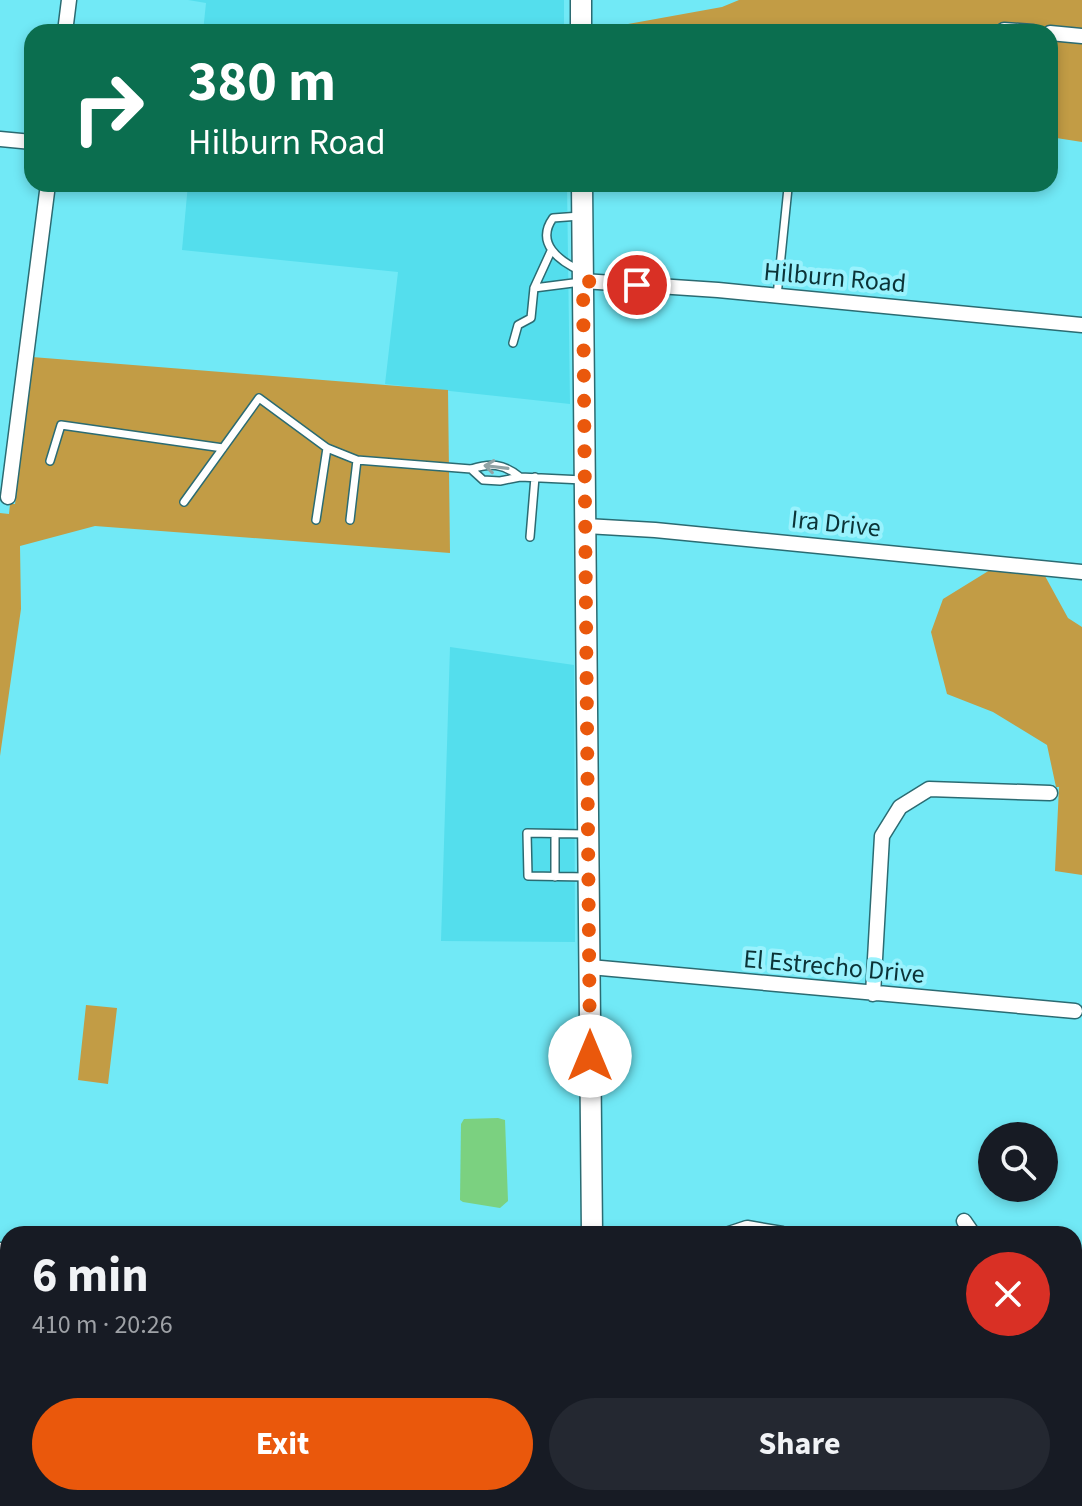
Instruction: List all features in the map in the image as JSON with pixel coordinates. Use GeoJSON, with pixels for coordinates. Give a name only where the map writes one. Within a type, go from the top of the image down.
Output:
{"type":"FeatureCollection","features":[{"type":"Feature","properties":{"kind":"street"},"geometry":{"type":"LineString","coordinates":[[66,24],[69,0]]}},
{"type":"Feature","properties":{"kind":"street"},"geometry":{"type":"LineString","coordinates":[[581,0],[581,24]]}},
{"type":"Feature","properties":{"kind":"street"},"geometry":{"type":"LineString","coordinates":[[1058,34],[1082,36]]}},
{"type":"Feature","properties":{"kind":"street"},"geometry":{"type":"LineString","coordinates":[[0,139],[24,141]]}},
{"type":"Feature","properties":{"kind":"street"},"geometry":{"type":"LineString","coordinates":[[8,497],[47,192]]}},
{"type":"Feature","properties":{"kind":"street"},"geometry":{"type":"LineString","coordinates":[[582,192],[592,1226]]}},
{"type":"Feature","properties":{"kind":"street","name":"Hilburn Road"},"geometry":{"type":"LineString","coordinates":[[583,277],[1082,325]]}},
{"type":"Feature","properties":{"kind":"street","name":"Ira Drive"},"geometry":{"type":"LineString","coordinates":[[586,526],[1082,572]]}},
{"type":"Feature","properties":{"kind":"street"},"geometry":{"type":"LineString","coordinates":[[873,994],[882,836],[900,807],[929,789],[1050,793]]}},
{"type":"Feature","properties":{"kind":"street","name":"El Estrecho Drive"},"geometry":{"type":"LineString","coordinates":[[590,967],[1075,1011]]}},
{"type":"Feature","properties":{"kind":"street"},"geometry":{"type":"LineString","coordinates":[[964,1221],[967,1226]]}},
{"type":"Feature","properties":{"kind":"street"},"geometry":{"type":"LineString","coordinates":[[596,1506],[605,1506]]}},
{"type":"Feature","properties":{"kind":"lane"},"geometry":{"type":"LineString","coordinates":[[777,296],[788,192]]}},
{"type":"Feature","properties":{"kind":"lane"},"geometry":{"type":"LineString","coordinates":[[582,216],[550,220],[548,245],[558,259],[583,277]]}},
{"type":"Feature","properties":{"kind":"lane"},"geometry":{"type":"LineString","coordinates":[[513,343],[518,325],[531,318],[534,288],[551,251]]}},
{"type":"Feature","properties":{"kind":"lane"},"geometry":{"type":"LineString","coordinates":[[534,288],[583,277]]}},
{"type":"Feature","properties":{"kind":"lane"},"geometry":{"type":"LineString","coordinates":[[184,502],[259,398],[327,448],[357,460],[471,469],[487,464],[508,467],[520,477]]}},
{"type":"Feature","properties":{"kind":"lane"},"geometry":{"type":"LineString","coordinates":[[50,461],[61,425],[223,448]]}},
{"type":"Feature","properties":{"kind":"lane"},"geometry":{"type":"LineString","coordinates":[[316,520],[327,448]]}},
{"type":"Feature","properties":{"kind":"lane"},"geometry":{"type":"LineString","coordinates":[[350,520],[357,460]]}},
{"type":"Feature","properties":{"kind":"lane"},"geometry":{"type":"LineString","coordinates":[[471,469],[483,480],[535,477],[585,480]]}},
{"type":"Feature","properties":{"kind":"lane"},"geometry":{"type":"LineString","coordinates":[[530,537],[535,477]]}},
{"type":"Feature","properties":{"kind":"lane"},"geometry":{"type":"LineString","coordinates":[[588,834],[527,833],[532,854],[528,876],[589,877]]}},
{"type":"Feature","properties":{"kind":"lane"},"geometry":{"type":"LineString","coordinates":[[555,834],[551,854],[555,877]]}},
{"type":"Feature","properties":{"kind":"shaded area"},"geometry":{"type":"Polygon","coordinates":[[[188,0],[564,0],[564,24],[204,24],[206,3],[188,0]]]}},
{"type":"Feature","properties":{"kind":"shaded area"},"geometry":{"type":"Polygon","coordinates":[[[739,0],[1082,0],[1082,142],[1058,138],[1058,24],[628,24],[722,7],[739,0]]]}},
{"type":"Feature","properties":{"kind":"shaded area"},"geometry":{"type":"Polygon","coordinates":[[[187,192],[567,192],[570,404],[385,384],[398,272],[182,250],[187,192]]]}},
{"type":"Feature","properties":{"kind":"shaded area"},"geometry":{"type":"Polygon","coordinates":[[[32,357],[448,390],[450,553],[95,526],[20,546],[21,609],[0,756],[0,513],[9,514],[10,504],[15,504],[32,357]]]}},
{"type":"Feature","properties":{"kind":"shaded area"},"geometry":{"type":"Polygon","coordinates":[[[990,570],[1045,576],[1068,618],[1082,627],[1082,875],[1055,871],[1059,787],[1056,787],[1047,745],[993,712],[947,694],[931,632],[943,599],[990,570]]]}},
{"type":"Feature","properties":{"kind":"shaded area"},"geometry":{"type":"Polygon","coordinates":[[[450,647],[574,665],[575,942],[441,941],[450,647]]]}},
{"type":"Feature","properties":{"kind":"shaded area"},"geometry":{"type":"Polygon","coordinates":[[[86,1005],[117,1008],[108,1084],[78,1080],[86,1005]]]}},
{"type":"Feature","properties":{"kind":"shaded area"},"geometry":{"type":"Polygon","coordinates":[[[464,1119],[505,1120],[508,1201],[500,1208],[463,1202],[460,1200],[461,1124],[464,1119]]]}},
{"type":"Feature","properties":{"kind":"route"},"geometry":{"type":"LineString","coordinates":[[590,1056],[583,281],[637,285]]}}]}
